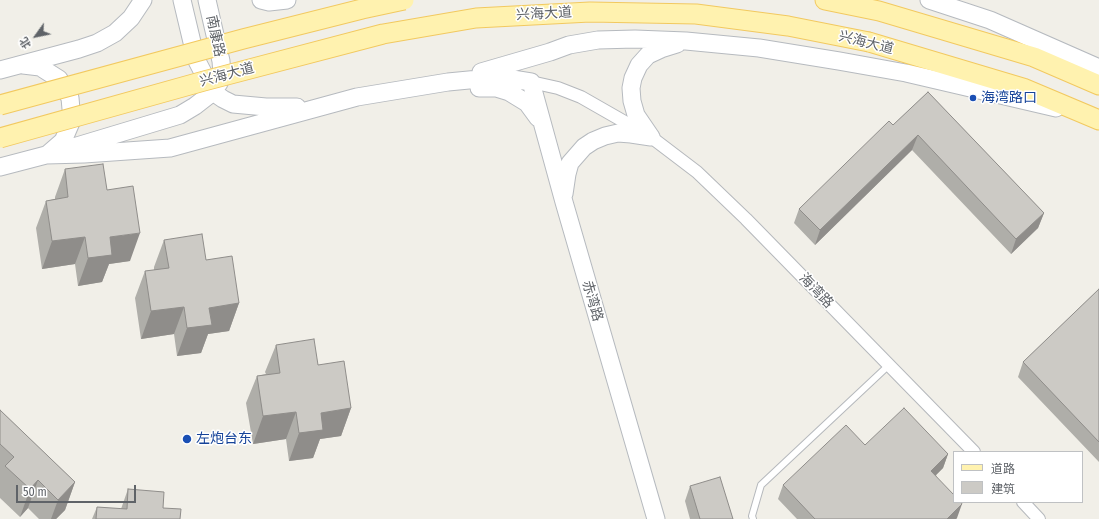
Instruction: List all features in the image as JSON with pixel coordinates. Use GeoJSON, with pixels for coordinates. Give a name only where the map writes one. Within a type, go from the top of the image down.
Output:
{"type":"FeatureCollection","features":[{"type":"Feature","properties":{"kind":"main road"},"geometry":{"type":"LineString","coordinates":[[0,105],[243,39],[404,0]]}},
{"type":"Feature","properties":{"kind":"main road"},"geometry":{"type":"LineString","coordinates":[[825,0],[879,11],[1034,57],[1099,85]]}},
{"type":"Feature","properties":{"kind":"main road","name":"兴海大道"},"geometry":{"type":"LineString","coordinates":[[0,138],[204,81],[383,34],[476,18],[590,12],[696,14],[788,26],[869,42],[1022,88],[1094,118]]}},
{"type":"Feature","properties":{"kind":"street"},"geometry":{"type":"LineString","coordinates":[[0,70],[97,43],[115,33],[131,18],[143,0]]}},
{"type":"Feature","properties":{"kind":"street","name":"南康路"},"geometry":{"type":"LineString","coordinates":[[182,0],[196,59],[214,92]]}},
{"type":"Feature","properties":{"kind":"street","name":"南康路"},"geometry":{"type":"LineString","coordinates":[[207,0],[221,61],[222,74],[214,92]]}},
{"type":"Feature","properties":{"kind":"street"},"geometry":{"type":"LineString","coordinates":[[261,0],[269,2],[287,0]]}},
{"type":"Feature","properties":{"kind":"street"},"geometry":{"type":"LineString","coordinates":[[929,0],[990,20],[1099,68]]}},
{"type":"Feature","properties":{"kind":"street","name":"兴海大道"},"geometry":{"type":"LineString","coordinates":[[448,82],[569,46],[598,40],[635,38],[759,48],[891,71],[1094,118]]}},
{"type":"Feature","properties":{"kind":"street"},"geometry":{"type":"LineString","coordinates":[[651,137],[636,115],[632,102],[631,88],[633,78],[639,65],[648,55],[686,41]]}},
{"type":"Feature","properties":{"kind":"street"},"geometry":{"type":"LineString","coordinates":[[18,65],[40,67],[59,79],[70,98],[72,120],[63,141],[46,155]]}},
{"type":"Feature","properties":{"kind":"street","name":"兴海大道"},"geometry":{"type":"LineString","coordinates":[[0,167],[46,155],[170,148],[357,97],[448,82],[500,78],[531,82]]}},
{"type":"Feature","properties":{"kind":"street","name":"海湾路"},"geometry":{"type":"LineString","coordinates":[[531,82],[558,88],[581,97],[651,137],[697,172],[746,219],[973,451]]}},
{"type":"Feature","properties":{"kind":"street","name":"赤湾路"},"geometry":{"type":"LineString","coordinates":[[531,82],[564,202],[656,519]]}},
{"type":"Feature","properties":{"kind":"street","name":"兴海大道"},"geometry":{"type":"LineString","coordinates":[[317,107],[367,106],[472,88],[496,88],[509,92],[527,103],[543,127]]}},
{"type":"Feature","properties":{"kind":"street"},"geometry":{"type":"LineString","coordinates":[[46,155],[180,115],[214,92],[233,104],[266,107],[317,107]]}},
{"type":"Feature","properties":{"kind":"street"},"geometry":{"type":"LineString","coordinates":[[564,202],[564,187],[570,163],[584,147],[605,136],[618,133],[651,137]]}},
{"type":"Feature","properties":{"kind":"street"},"geometry":{"type":"LineString","coordinates":[[1024,503],[1039,519]]}},
{"type":"Feature","properties":{"kind":"lane"},"geometry":{"type":"LineString","coordinates":[[753,519],[752,516],[761,485],[889,365]]}},
{"type":"Feature","properties":{"kind":"building"},"geometry":{"type":"Polygon","coordinates":[[[928,92],[1044,213],[1016,239],[918,135],[820,230],[799,209],[889,121],[893,125],[928,92]]]}},
{"type":"Feature","properties":{"kind":"building"},"geometry":{"type":"Polygon","coordinates":[[[103,164],[107,190],[133,186],[140,233],[110,237],[112,255],[88,258],[85,237],[52,241],[46,201],[68,197],[65,169],[103,164]]]}},
{"type":"Feature","properties":{"kind":"building"},"geometry":{"type":"Polygon","coordinates":[[[202,234],[206,260],[232,256],[239,303],[209,308],[212,325],[187,328],[184,307],[151,311],[145,271],[169,268],[164,240],[202,234]]]}},
{"type":"Feature","properties":{"kind":"building"},"geometry":{"type":"Polygon","coordinates":[[[1099,289],[1099,442],[1023,362],[1099,289]]]}},
{"type":"Feature","properties":{"kind":"building"},"geometry":{"type":"Polygon","coordinates":[[[314,339],[318,365],[344,361],[351,408],[321,413],[323,430],[299,433],[296,412],[263,416],[257,376],[280,373],[276,345],[314,339]]]}},
{"type":"Feature","properties":{"kind":"building"},"geometry":{"type":"Polygon","coordinates":[[[904,408],[948,454],[931,471],[953,494],[953,503],[962,504],[947,519],[815,519],[783,485],[846,425],[865,445],[904,408]]]}},
{"type":"Feature","properties":{"kind":"building"},"geometry":{"type":"Polygon","coordinates":[[[0,410],[75,482],[58,500],[38,480],[30,489],[5,466],[14,457],[0,444],[0,410]]]}},
{"type":"Feature","properties":{"kind":"building"},"geometry":{"type":"Polygon","coordinates":[[[720,477],[733,519],[700,519],[690,486],[720,477]]]}},
{"type":"Feature","properties":{"kind":"building"},"geometry":{"type":"Polygon","coordinates":[[[128,489],[164,492],[163,508],[181,509],[180,519],[96,519],[97,507],[127,509],[128,489]]]}},
{"type":"Feature","properties":{"kind":"place","name":"海湾路口"},"geometry":{"type":"Point","coordinates":[973,98]}},
{"type":"Feature","properties":{"kind":"place","name":"左炮台东"},"geometry":{"type":"Point","coordinates":[187,439]}}]}
